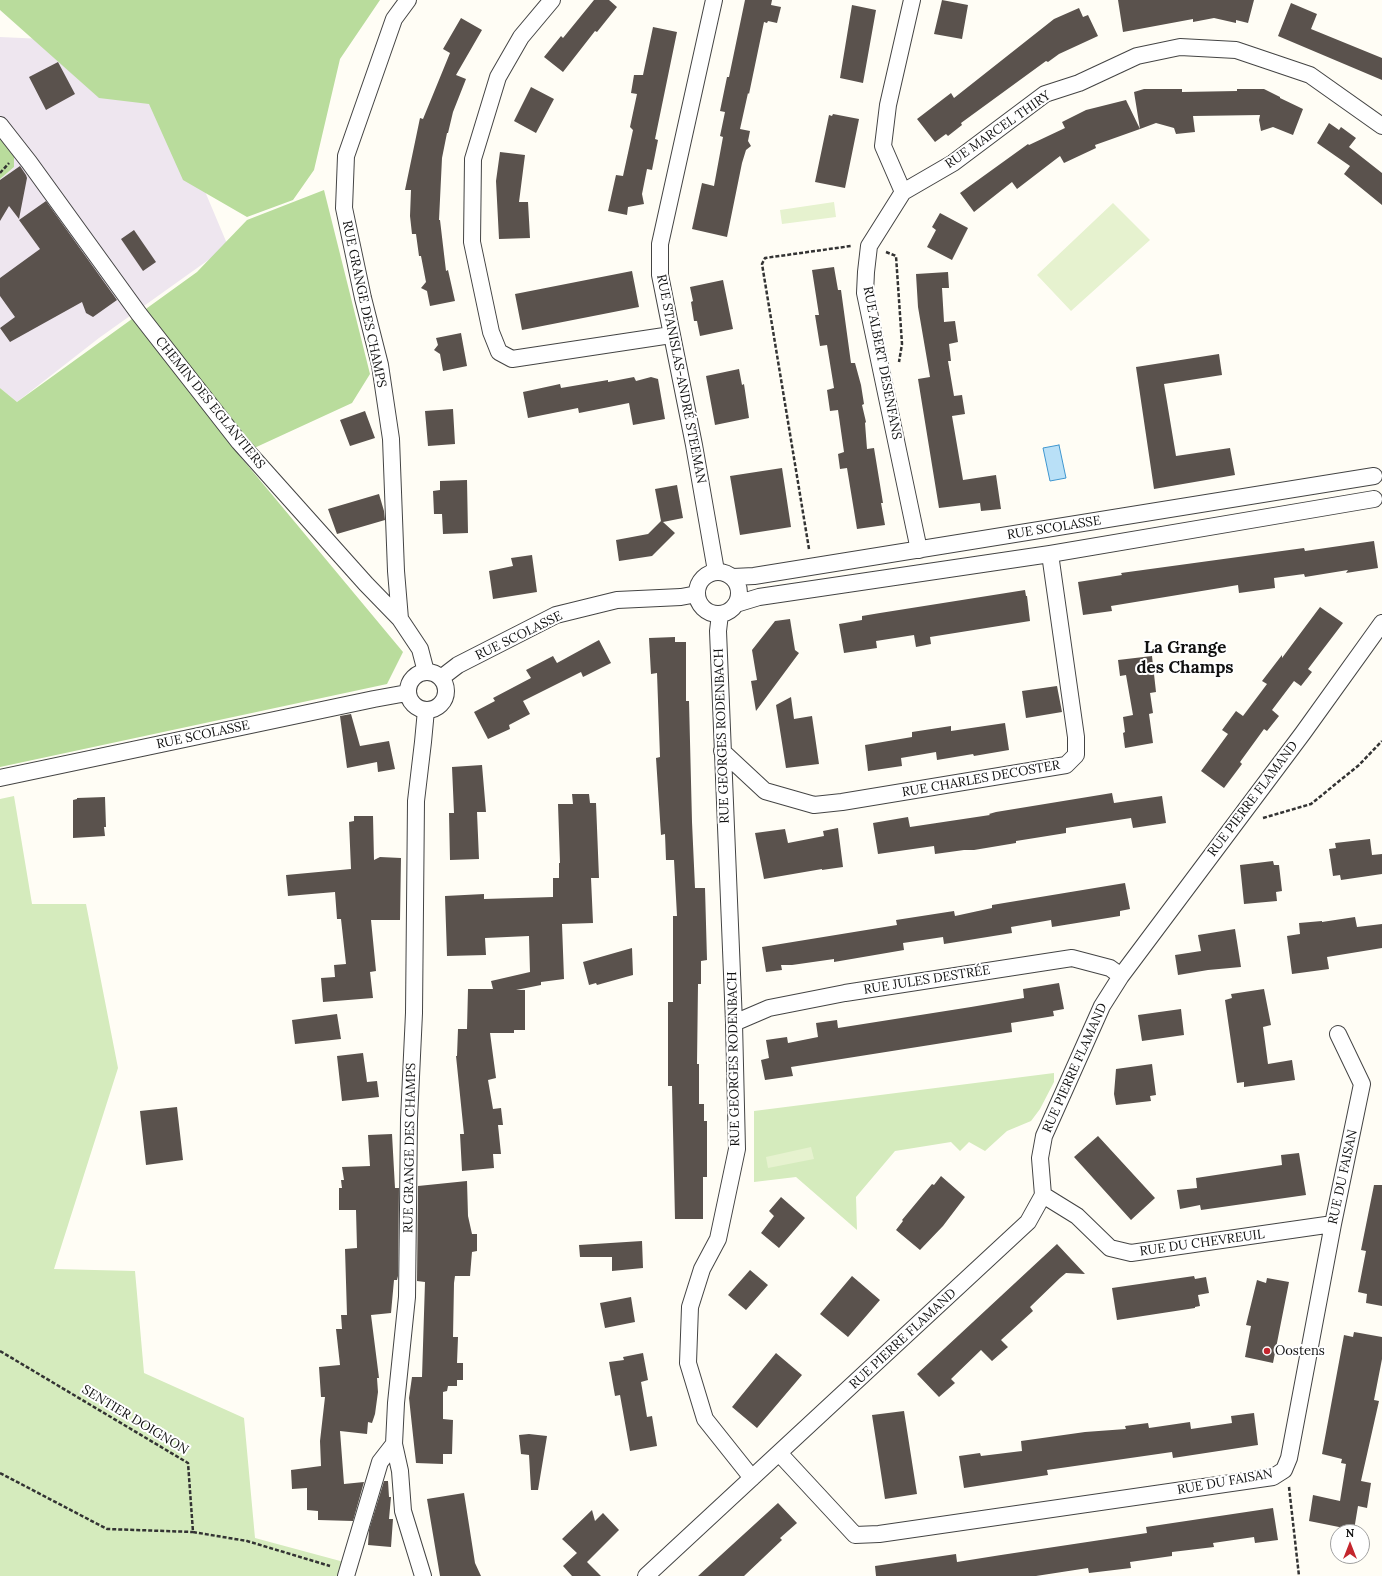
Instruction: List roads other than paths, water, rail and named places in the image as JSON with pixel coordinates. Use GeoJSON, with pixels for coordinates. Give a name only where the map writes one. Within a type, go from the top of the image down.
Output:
{"type":"FeatureCollection","features":[{"type":"Feature","properties":{"kind":"street","name":"RUE GRANGE DES CHAMPS"},"geometry":{"type":"LineString","coordinates":[[400,619],[396,571],[391,439],[380,365],[363,298],[344,208],[346,156],[394,18],[408,0]]}},
{"type":"Feature","properties":{"kind":"street"},"geometry":{"type":"LineString","coordinates":[[552,0],[521,37],[498,77],[473,159],[472,242],[491,332],[499,352],[512,359],[671,335]]}},
{"type":"Feature","properties":{"kind":"street","name":"RUE STANISLAS-ANDRÉ STEEMAN"},"geometry":{"type":"LineString","coordinates":[[714,0],[660,244],[660,275],[694,445],[716,571]]}},
{"type":"Feature","properties":{"kind":"street"},"geometry":{"type":"LineString","coordinates":[[903,192],[883,146],[888,105],[912,0]]}},
{"type":"Feature","properties":{"kind":"street","name":"RUE MARCEL THIRY"},"geometry":{"type":"LineString","coordinates":[[903,192],[953,163],[1045,94],[1079,83],[1138,56],[1180,47],[1236,50],[1310,75],[1382,126]]}},
{"type":"Feature","properties":{"kind":"street","name":"CHEMIN DES EGLANTIERS"},"geometry":{"type":"LineString","coordinates":[[0,125],[139,314],[239,442],[366,584],[400,619],[420,649],[426,672]]}},
{"type":"Feature","properties":{"kind":"street","name":"RUE ALBERT DESENFANS"},"geometry":{"type":"LineString","coordinates":[[903,192],[869,246],[866,272],[866,293],[919,550]]}},
{"type":"Feature","properties":{"kind":"street"},"geometry":{"type":"LineString","coordinates":[[1378,473],[1378,501]]}},
{"type":"Feature","properties":{"kind":"street","name":"RUE SCOLASSE"},"geometry":{"type":"LineString","coordinates":[[733,577],[754,576],[919,550],[1378,473]]}},
{"type":"Feature","properties":{"kind":"street","name":"RUE SCOLASSE"},"geometry":{"type":"LineString","coordinates":[[736,604],[759,597],[1050,554],[1378,501]]}},
{"type":"Feature","properties":{"kind":"street","name":"RUE CHARLES DECOSTER"},"geometry":{"type":"LineString","coordinates":[[722,752],[765,791],[814,804],[842,802],[1066,765],[1076,755],[1076,737],[1050,554]]}},
{"type":"Feature","properties":{"kind":"street"},"geometry":{"type":"LineString","coordinates":[[716,571],[728,573],[733,577],[739,585],[740,595],[736,604],[732,609],[720,614],[713,614],[707,611],[702,606],[697,594],[697,588],[700,582],[710,573],[716,571]]}},
{"type":"Feature","properties":{"kind":"street","name":"RUE SCOLASSE"},"geometry":{"type":"LineString","coordinates":[[441,678],[458,665],[556,615],[617,600],[681,597],[697,594]]}},
{"type":"Feature","properties":{"kind":"street","name":"RUE GEORGES RODENBACH"},"geometry":{"type":"LineString","coordinates":[[720,614],[718,631],[734,1022],[737,1149],[718,1239],[702,1269],[690,1307],[688,1363],[705,1419],[752,1478]]}},
{"type":"Feature","properties":{"kind":"street","name":"RUE PIERRE FLAMAND"},"geometry":{"type":"LineString","coordinates":[[646,1576],[1028,1222],[1043,1195],[1040,1158],[1044,1136],[1102,1006],[1121,976],[1303,733],[1382,623]]}},
{"type":"Feature","properties":{"kind":"street"},"geometry":{"type":"LineString","coordinates":[[418,673],[434,673],[441,678],[446,686],[446,695],[442,703],[435,709],[426,710],[417,708],[410,702],[407,693],[408,685],[412,678],[418,673]]}},
{"type":"Feature","properties":{"kind":"street","name":"RUE SCOLASSE"},"geometry":{"type":"LineString","coordinates":[[0,778],[407,693]]}},
{"type":"Feature","properties":{"kind":"street","name":"RUE GRANGE DES CHAMPS"},"geometry":{"type":"LineString","coordinates":[[423,1576],[403,1511],[400,1471],[394,1444],[396,1403],[407,1297],[409,1119],[414,1013],[416,801],[426,710]]}},
{"type":"Feature","properties":{"kind":"street","name":"RUE JULES DESTRÉE"},"geometry":{"type":"LineString","coordinates":[[734,1022],[769,1008],[845,993],[1072,958],[1110,968],[1121,976]]}},
{"type":"Feature","properties":{"kind":"street","name":"RUE DU FAISAN"},"geometry":{"type":"LineString","coordinates":[[780,1453],[855,1535],[887,1533],[1273,1477],[1284,1470],[1289,1458],[1333,1224],[1362,1084],[1338,1034]]}},
{"type":"Feature","properties":{"kind":"street","name":"RUE DU CHEVREUIL"},"geometry":{"type":"LineString","coordinates":[[1043,1195],[1077,1216],[1110,1248],[1131,1253],[1333,1224]]}},
{"type":"Feature","properties":{"kind":"street"},"geometry":{"type":"LineString","coordinates":[[346,1573],[380,1462],[394,1444]]}},
{"type":"Feature","properties":{"kind":"water"},"geometry":{"type":"Polygon","coordinates":[[[1059,445],[1066,478],[1050,481],[1043,448],[1059,445]]]}},
{"type":"Feature","properties":{"kind":"place","name":"Oostens"},"geometry":{"type":"Point","coordinates":[1267,1351]}},
{"type":"Feature","properties":{"kind":"district","name":"La Grange des Champs"},"geometry":{"type":"Point","coordinates":[1185,658]}}]}
